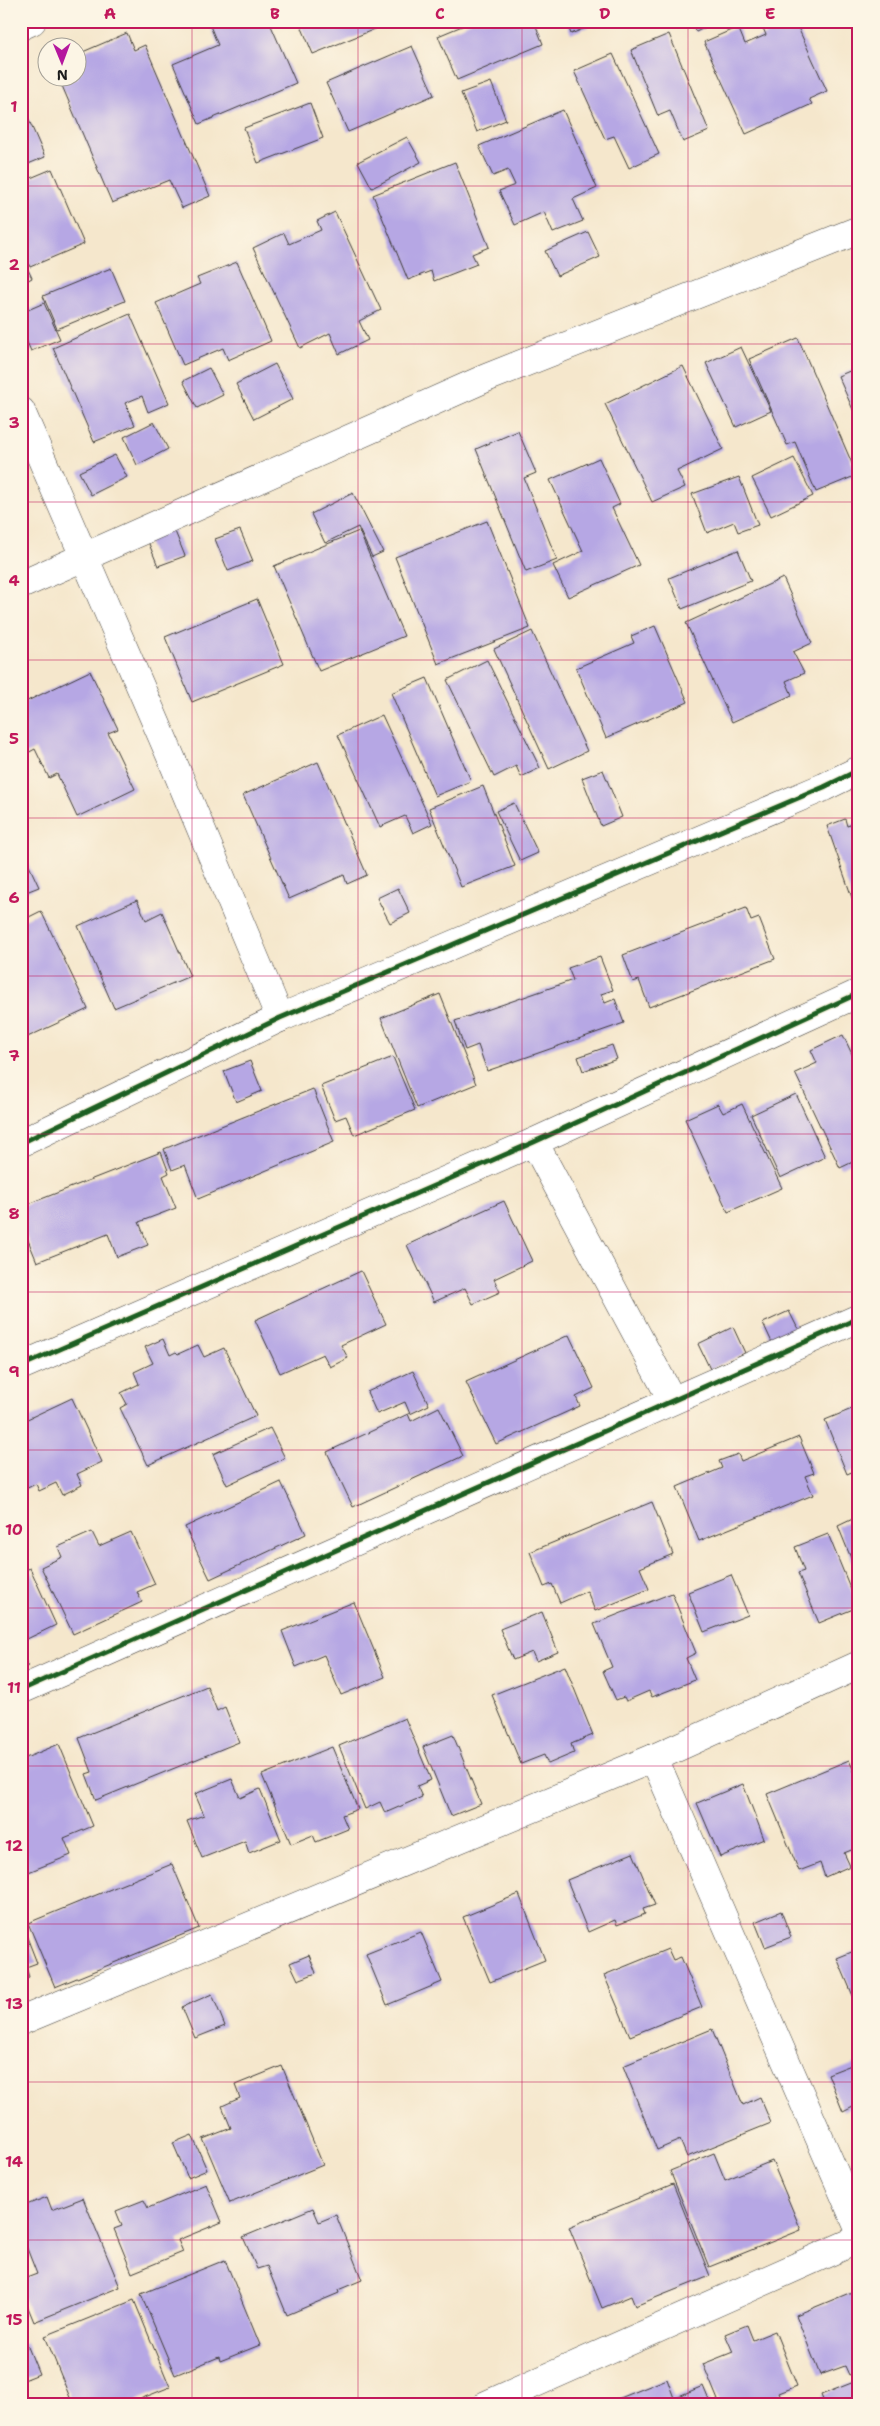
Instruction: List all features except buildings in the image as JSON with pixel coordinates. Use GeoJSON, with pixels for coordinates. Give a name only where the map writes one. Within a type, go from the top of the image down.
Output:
{"type":"FeatureCollection","features":[{"type":"Feature","properties":{"kind":"street"},"geometry":{"type":"LineString","coordinates":[[21,26],[32,21]]}},
{"type":"Feature","properties":{"kind":"street"},"geometry":{"type":"LineString","coordinates":[[21,585],[486,378],[859,230]]}},
{"type":"Feature","properties":{"kind":"street"},"geometry":{"type":"LineString","coordinates":[[21,411],[170,755],[280,1018]]}},
{"type":"Feature","properties":{"kind":"street"},"geometry":{"type":"LineString","coordinates":[[21,1143],[280,1018],[824,787],[859,770]]}},
{"type":"Feature","properties":{"kind":"street"},"geometry":{"type":"LineString","coordinates":[[21,1366],[534,1142],[859,993]]}},
{"type":"Feature","properties":{"kind":"street"},"geometry":{"type":"LineString","coordinates":[[534,1142],[672,1400]]}},
{"type":"Feature","properties":{"kind":"street"},"geometry":{"type":"LineString","coordinates":[[21,1690],[859,1318]]}},
{"type":"Feature","properties":{"kind":"street"},"geometry":{"type":"LineString","coordinates":[[21,2021],[654,1758],[859,1665]]}},
{"type":"Feature","properties":{"kind":"street"},"geometry":{"type":"LineString","coordinates":[[654,1758],[859,2228]]}},
{"type":"Feature","properties":{"kind":"street"},"geometry":{"type":"LineString","coordinates":[[486,2405],[859,2239]]}},
{"type":"Feature","properties":{"kind":"cycle path"},"geometry":{"type":"LineString","coordinates":[[21,1143],[280,1018],[824,787],[859,770]]}},
{"type":"Feature","properties":{"kind":"cycle path"},"geometry":{"type":"LineString","coordinates":[[21,1366],[534,1142],[859,993]]}},
{"type":"Feature","properties":{"kind":"cycle path"},"geometry":{"type":"LineString","coordinates":[[21,1690],[859,1318]]}}]}
